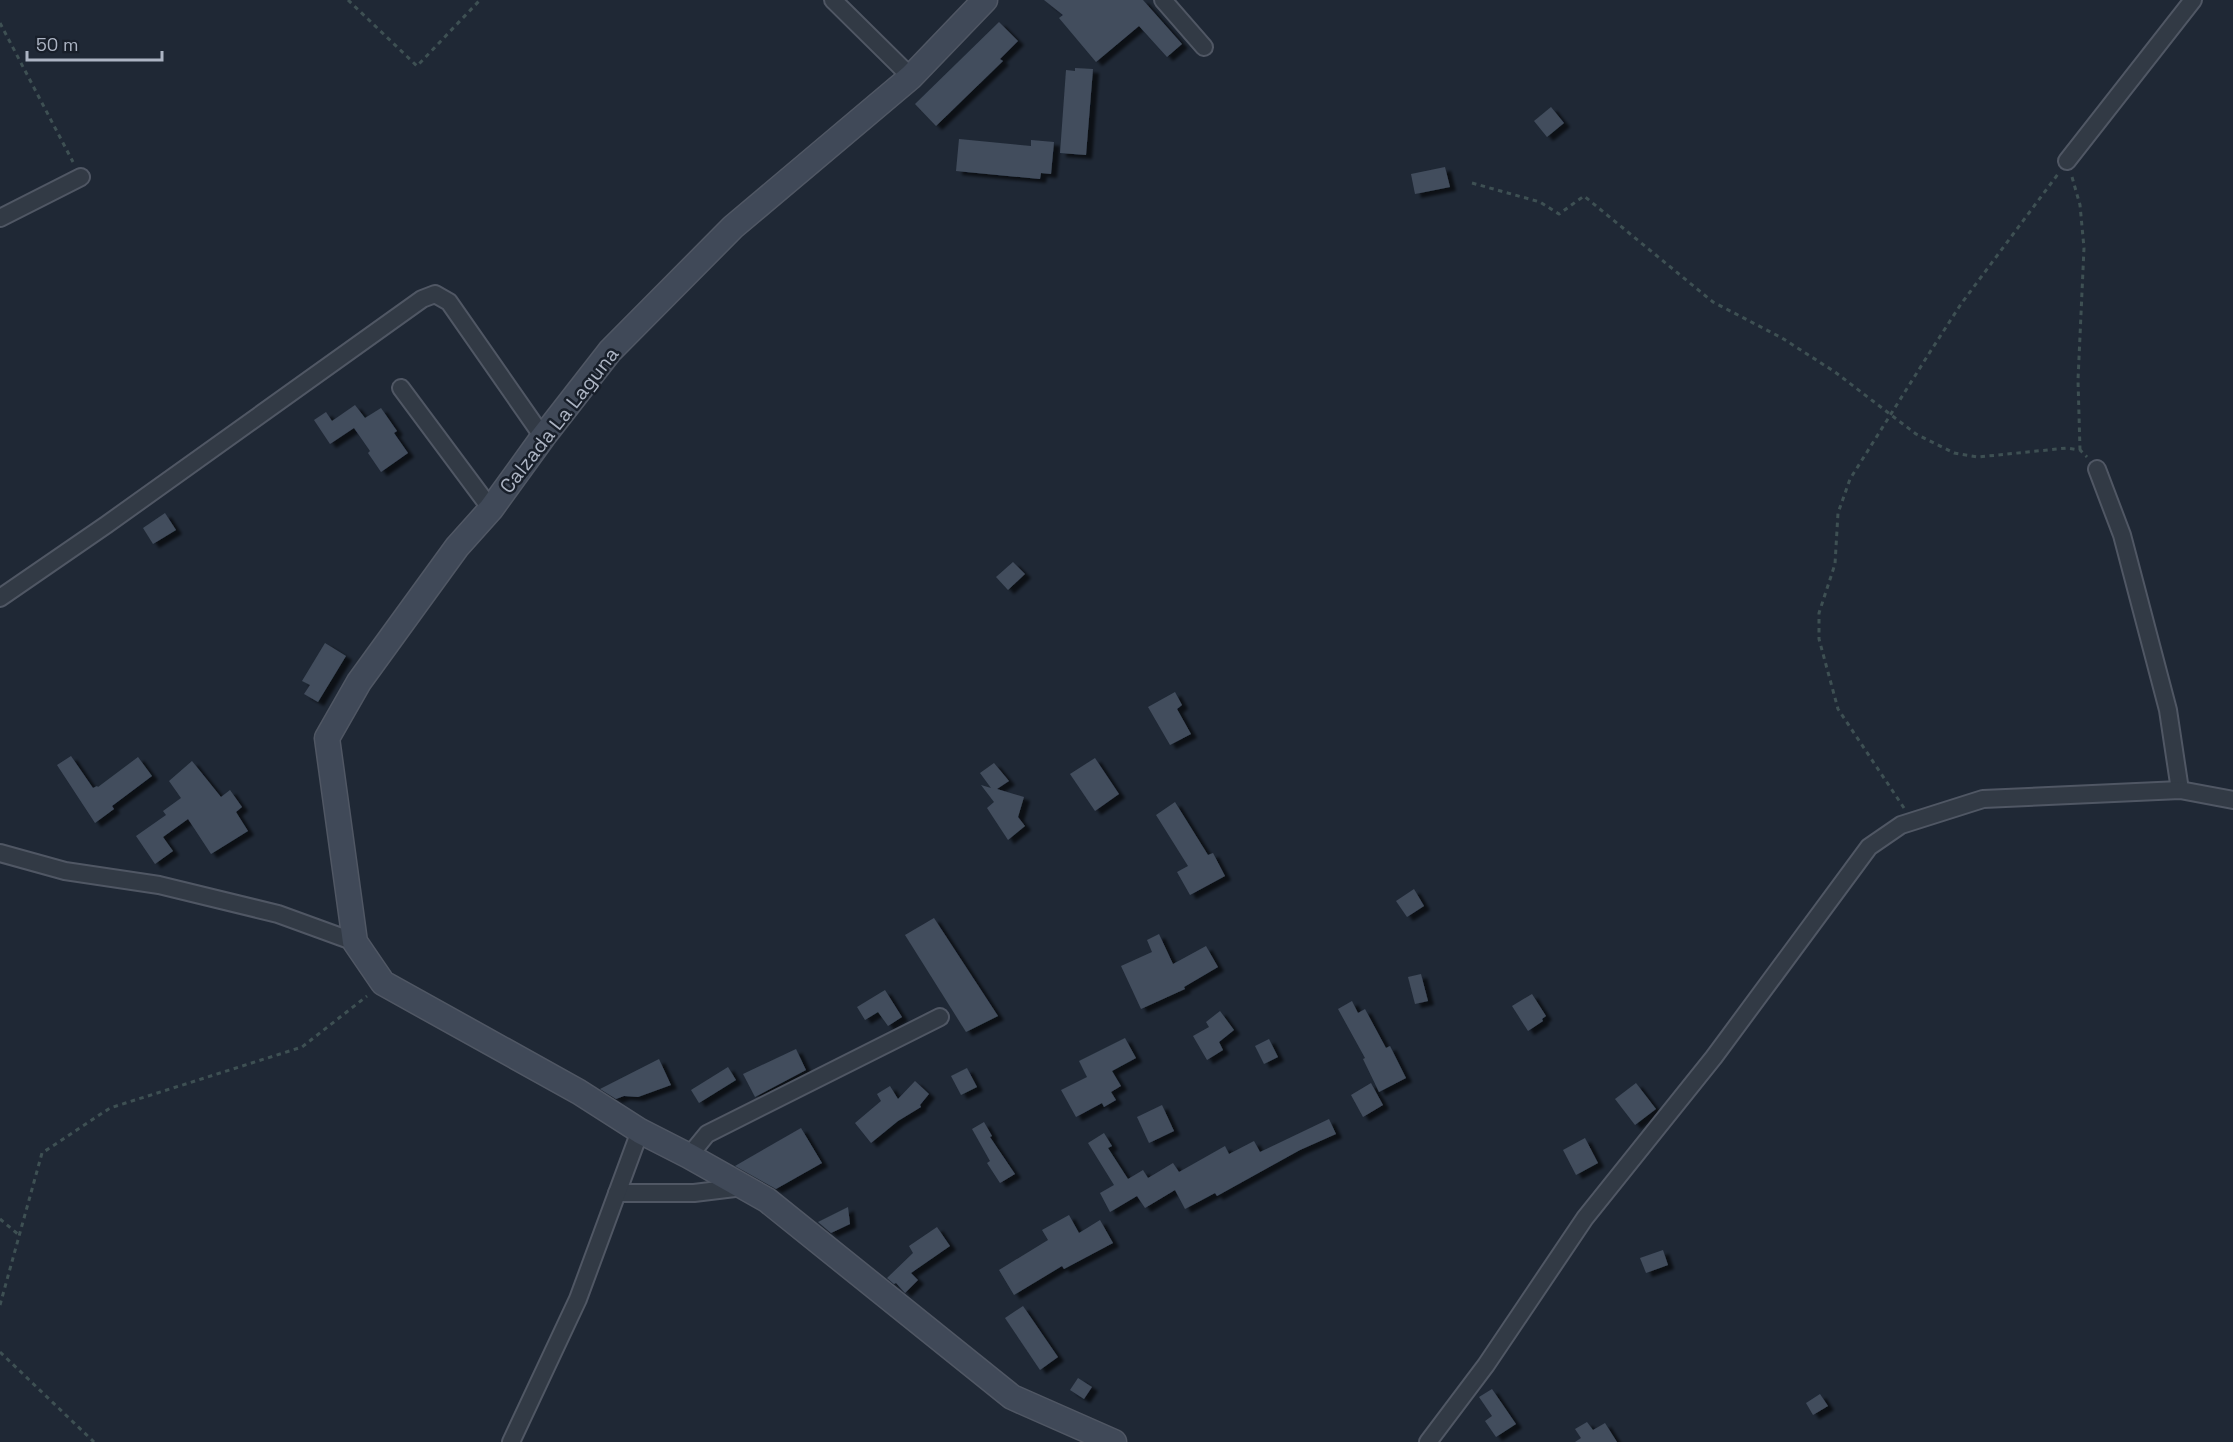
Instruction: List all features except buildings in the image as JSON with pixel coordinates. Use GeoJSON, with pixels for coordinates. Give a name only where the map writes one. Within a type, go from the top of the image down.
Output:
{"type":"FeatureCollection","features":[{"type":"Feature","properties":{"kind":"street"},"geometry":{"type":"LineString","coordinates":[[833,0],[911,77]]}},
{"type":"Feature","properties":{"kind":"street","name":"Calzada La Laguna"},"geometry":{"type":"LineString","coordinates":[[355,942],[327,738],[359,682],[457,547],[491,509],[610,351],[733,227],[911,77],[985,0]]}},
{"type":"Feature","properties":{"kind":"street"},"geometry":{"type":"LineString","coordinates":[[1163,0],[1204,47]]}},
{"type":"Feature","properties":{"kind":"street"},"geometry":{"type":"LineString","coordinates":[[2067,161],[2193,0]]}},
{"type":"Feature","properties":{"kind":"street"},"geometry":{"type":"LineString","coordinates":[[0,218],[81,177]]}},
{"type":"Feature","properties":{"kind":"street"},"geometry":{"type":"LineString","coordinates":[[0,598],[106,525],[422,298],[435,294],[449,302],[456,311],[543,437]]}},
{"type":"Feature","properties":{"kind":"street"},"geometry":{"type":"LineString","coordinates":[[401,388],[491,509]]}},
{"type":"Feature","properties":{"kind":"street"},"geometry":{"type":"LineString","coordinates":[[2097,469],[2122,535],[2168,710],[2180,790]]}},
{"type":"Feature","properties":{"kind":"street"},"geometry":{"type":"LineString","coordinates":[[1428,1442],[1485,1365],[1592,1209],[1714,1057],[1869,848],[1901,825],[1983,799],[2180,790],[2233,800]]}},
{"type":"Feature","properties":{"kind":"street"},"geometry":{"type":"LineString","coordinates":[[0,853],[64,871],[159,885],[278,914],[355,942],[383,983],[579,1092],[640,1131],[767,1200],[1012,1397],[1114,1442]]}},
{"type":"Feature","properties":{"kind":"street"},"geometry":{"type":"LineString","coordinates":[[689,1156],[707,1134],[940,1017]]}},
{"type":"Feature","properties":{"kind":"street"},"geometry":{"type":"LineString","coordinates":[[511,1442],[578,1299],[640,1131]]}},
{"type":"Feature","properties":{"kind":"street"},"geometry":{"type":"LineString","coordinates":[[617,1193],[694,1193],[743,1187]]}},
{"type":"Feature","properties":{"kind":"path"},"geometry":{"type":"LineString","coordinates":[[348,0],[417,66],[480,0]]}},
{"type":"Feature","properties":{"kind":"path"},"geometry":{"type":"LineString","coordinates":[[0,23],[81,177]]}},
{"type":"Feature","properties":{"kind":"path"},"geometry":{"type":"LineString","coordinates":[[1913,822],[1838,709],[1819,639],[1819,613],[1835,564],[1838,513],[1850,479],[1961,304],[2067,161]]}},
{"type":"Feature","properties":{"kind":"path"},"geometry":{"type":"LineString","coordinates":[[2067,161],[2080,205],[2085,248],[2078,380],[2080,450]]}},
{"type":"Feature","properties":{"kind":"path"},"geometry":{"type":"LineString","coordinates":[[1472,183],[1540,202],[1560,214],[1584,196],[1713,302],[1782,338],[1835,372],[1916,434],[1954,453],[1978,457],[2067,448],[2080,450],[2097,469]]}},
{"type":"Feature","properties":{"kind":"path"},"geometry":{"type":"LineString","coordinates":[[0,1305],[42,1153],[110,1108],[302,1047],[383,983]]}},
{"type":"Feature","properties":{"kind":"path"},"geometry":{"type":"LineString","coordinates":[[0,1219],[19,1235]]}},
{"type":"Feature","properties":{"kind":"path"},"geometry":{"type":"LineString","coordinates":[[0,1352],[94,1442]]}}]}
